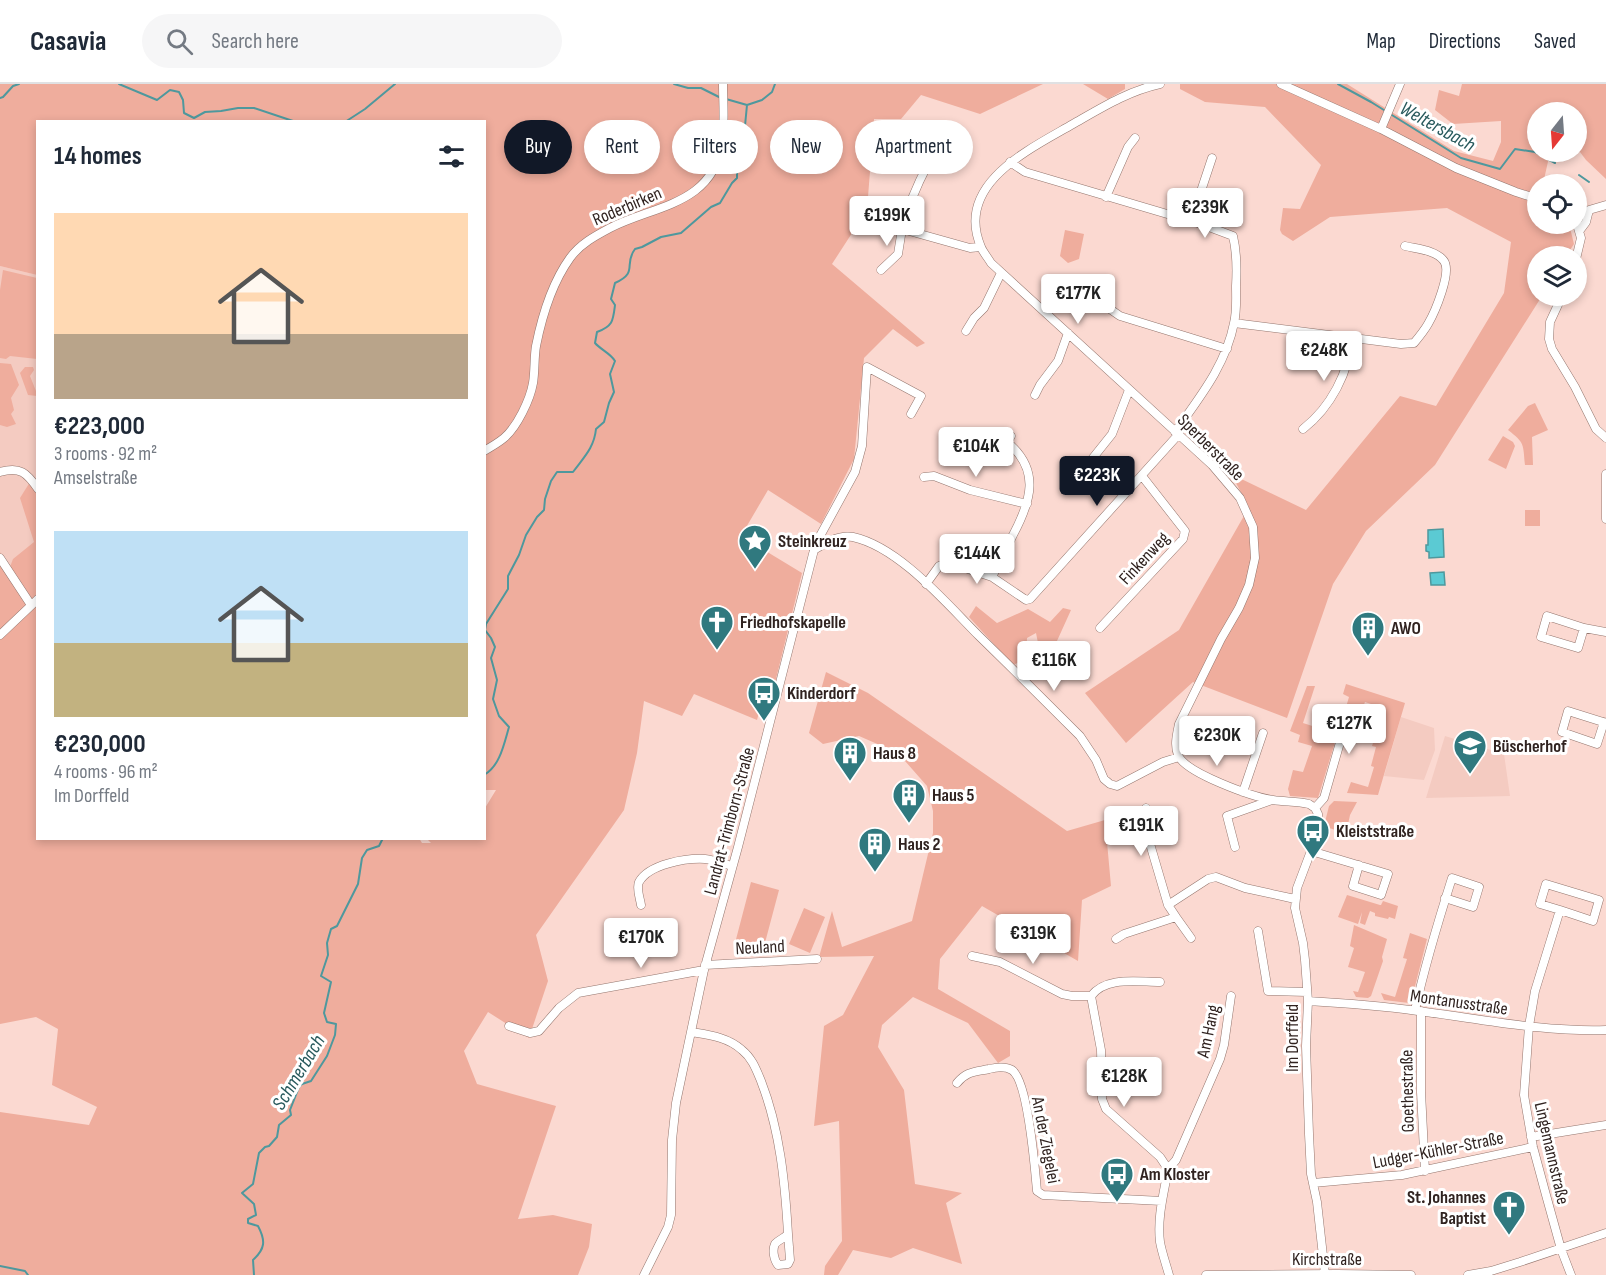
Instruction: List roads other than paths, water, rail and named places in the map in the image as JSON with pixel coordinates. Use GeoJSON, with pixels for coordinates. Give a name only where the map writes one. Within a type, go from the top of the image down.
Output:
{"type":"FeatureCollection","features":[{"type":"Feature","properties":{"kind":"street","name":"Roderbirken"},"geometry":{"type":"LineString","coordinates":[[486,450],[505,437],[530,398],[535,350],[540,328],[558,277],[571,255],[589,239],[617,225],[683,200],[697,191],[712,173],[720,157],[723,141],[723,84]]}},
{"type":"Feature","properties":{"kind":"street"},"geometry":{"type":"LineString","coordinates":[[926,584],[939,567],[953,564],[992,577],[1026,600],[1030,599],[1142,476],[1177,433],[1212,379],[1227,349],[1234,323],[1237,265],[1233,236],[1191,221],[1025,172],[1010,162],[1109,103],[1144,87],[1160,84]]}},
{"type":"Feature","properties":{"kind":"street"},"geometry":{"type":"LineString","coordinates":[[1281,84],[1381,129],[1456,168],[1527,196]]}},
{"type":"Feature","properties":{"kind":"street"},"geometry":{"type":"LineString","coordinates":[[1381,129],[1400,84]]}},
{"type":"Feature","properties":{"kind":"street"},"geometry":{"type":"LineString","coordinates":[[1106,197],[1128,147],[1135,138]]}},
{"type":"Feature","properties":{"kind":"street"},"geometry":{"type":"LineString","coordinates":[[1191,221],[1212,158]]}},
{"type":"Feature","properties":{"kind":"street","name":"Sperberstraße"},"geometry":{"type":"LineString","coordinates":[[1010,162],[988,183],[979,204],[976,227],[981,247],[1001,273],[1221,474],[1240,498],[1253,527],[1255,558],[1249,585],[1179,723],[1176,738],[1179,757]]}},
{"type":"Feature","properties":{"kind":"street"},"geometry":{"type":"LineString","coordinates":[[881,270],[898,254],[909,204],[923,174]]}},
{"type":"Feature","properties":{"kind":"street"},"geometry":{"type":"LineString","coordinates":[[1587,218],[1589,210],[1606,205]]}},
{"type":"Feature","properties":{"kind":"street"},"geometry":{"type":"LineString","coordinates":[[902,229],[970,248],[981,247]]}},
{"type":"Feature","properties":{"kind":"street"},"geometry":{"type":"LineString","coordinates":[[1234,323],[1401,344],[1414,343],[1430,322],[1445,283],[1447,267],[1443,259],[1433,253],[1405,246]]}},
{"type":"Feature","properties":{"kind":"street"},"geometry":{"type":"LineString","coordinates":[[966,331],[984,308],[1001,273]]}},
{"type":"Feature","properties":{"kind":"street"},"geometry":{"type":"LineString","coordinates":[[1109,284],[1107,308],[1120,316],[1227,349]]}},
{"type":"Feature","properties":{"kind":"street"},"geometry":{"type":"LineString","coordinates":[[1557,306],[1550,322],[1549,339],[1552,349],[1575,387],[1596,429],[1606,438]]}},
{"type":"Feature","properties":{"kind":"street"},"geometry":{"type":"LineString","coordinates":[[1035,395],[1058,361],[1068,333]]}},
{"type":"Feature","properties":{"kind":"street"},"geometry":{"type":"LineString","coordinates":[[1303,429],[1314,420],[1331,397],[1343,374],[1350,353],[1351,337]]}},
{"type":"Feature","properties":{"kind":"street","name":"Landrat-Trimborn-Straße"},"geometry":{"type":"LineString","coordinates":[[644,1275],[668,1227],[671,1215],[672,1140],[676,1103],[691,1032],[705,968],[814,550],[855,472],[862,446],[867,367],[921,396],[911,414]]}},
{"type":"Feature","properties":{"kind":"street"},"geometry":{"type":"LineString","coordinates":[[1092,459],[1112,434],[1129,390]]}},
{"type":"Feature","properties":{"kind":"street"},"geometry":{"type":"LineString","coordinates":[[992,577],[1024,515],[1030,492],[1026,466],[1021,456],[1007,442],[1011,436]]}},
{"type":"Feature","properties":{"kind":"street"},"geometry":{"type":"LineString","coordinates":[[0,472],[11,468],[18,470],[27,475],[36,486]]}},
{"type":"Feature","properties":{"kind":"street"},"geometry":{"type":"LineString","coordinates":[[1606,474],[1606,519]]}},
{"type":"Feature","properties":{"kind":"street"},"geometry":{"type":"LineString","coordinates":[[924,477],[934,476],[970,490],[1027,504]]}},
{"type":"Feature","properties":{"kind":"street","name":"Finkenweg"},"geometry":{"type":"LineString","coordinates":[[1100,628],[1183,539],[1185,531],[1142,476]]}},
{"type":"Feature","properties":{"kind":"street"},"geometry":{"type":"LineString","coordinates":[[814,550],[843,537],[851,537],[867,542],[890,554],[926,584],[1080,736],[1096,760],[1104,779],[1110,784],[1117,786],[1162,762],[1179,757],[1192,769],[1243,792],[1274,800],[1304,802],[1315,808]]}},
{"type":"Feature","properties":{"kind":"street"},"geometry":{"type":"LineString","coordinates":[[0,558],[34,602],[0,635]]}},
{"type":"Feature","properties":{"kind":"street"},"geometry":{"type":"LineString","coordinates":[[1584,628],[1578,648],[1541,637],[1547,616],[1584,628],[1606,632]]}},
{"type":"Feature","properties":{"kind":"street"},"geometry":{"type":"LineString","coordinates":[[1568,711],[1605,722],[1597,744],[1562,732],[1568,711]]}},
{"type":"Feature","properties":{"kind":"street","name":"Im Dorffeld"},"geometry":{"type":"LineString","coordinates":[[1325,1274],[1317,1202],[1311,1174],[1306,1046],[1308,1001],[1303,943],[1295,899],[1319,824],[1315,808],[1324,798],[1343,732],[1335,730]]}},
{"type":"Feature","properties":{"kind":"street"},"geometry":{"type":"LineString","coordinates":[[1243,792],[1263,734]]}},
{"type":"Feature","properties":{"kind":"street"},"geometry":{"type":"LineString","coordinates":[[1234,847],[1227,816],[1274,800]]}},
{"type":"Feature","properties":{"kind":"street"},"geometry":{"type":"LineString","coordinates":[[1146,808],[1143,820],[1168,905],[1191,938]]}},
{"type":"Feature","properties":{"kind":"street"},"geometry":{"type":"LineString","coordinates":[[1311,851],[1359,865],[1388,874],[1382,895],[1353,886],[1359,865]]}},
{"type":"Feature","properties":{"kind":"street"},"geometry":{"type":"LineString","coordinates":[[641,905],[638,887],[640,880],[656,867],[705,859],[732,866]]}},
{"type":"Feature","properties":{"kind":"street"},"geometry":{"type":"LineString","coordinates":[[1168,905],[1208,879],[1216,877],[1245,888],[1295,899]]}},
{"type":"Feature","properties":{"kind":"street"},"geometry":{"type":"LineString","coordinates":[[1452,878],[1479,887],[1473,907],[1445,898],[1452,878]]}},
{"type":"Feature","properties":{"kind":"street"},"geometry":{"type":"LineString","coordinates":[[1546,884],[1599,900],[1593,921],[1560,910],[1540,904],[1546,884]]}},
{"type":"Feature","properties":{"kind":"street","name":"Goethestraße"},"geometry":{"type":"LineString","coordinates":[[1425,1171],[1418,1011],[1425,966],[1445,898]]}},
{"type":"Feature","properties":{"kind":"street","name":"Lingemannstraße"},"geometry":{"type":"LineString","coordinates":[[1560,910],[1535,991],[1529,1026],[1524,1095],[1533,1146],[1561,1249],[1571,1275]]}},
{"type":"Feature","properties":{"kind":"street"},"geometry":{"type":"LineString","coordinates":[[1116,939],[1124,933],[1176,917]]}},
{"type":"Feature","properties":{"kind":"street"},"geometry":{"type":"LineString","coordinates":[[1258,931],[1268,991],[1307,992]]}},
{"type":"Feature","properties":{"kind":"street"},"geometry":{"type":"LineString","coordinates":[[972,956],[1000,962],[1062,994],[1091,996]]}},
{"type":"Feature","properties":{"kind":"street","name":"Neuland"},"geometry":{"type":"LineString","coordinates":[[509,1026],[530,1033],[540,1031],[560,1008],[578,993],[705,968],[817,959]]}},
{"type":"Feature","properties":{"kind":"street"},"geometry":{"type":"LineString","coordinates":[[1160,982],[1111,983],[1096,989],[1091,996],[1101,1050],[1102,1099],[1106,1109],[1160,1157],[1168,1169],[1162,1201],[1160,1242],[1169,1275]]}},
{"type":"Feature","properties":{"kind":"street","name":"Am Hang"},"geometry":{"type":"LineString","coordinates":[[1168,1169],[1176,1160],[1220,1059],[1231,996]]}},
{"type":"Feature","properties":{"kind":"street","name":"Montanusstraße"},"geometry":{"type":"LineString","coordinates":[[1308,1001],[1358,1004],[1529,1026],[1606,1030]]}},
{"type":"Feature","properties":{"kind":"street"},"geometry":{"type":"LineString","coordinates":[[691,1032],[718,1037],[733,1043],[754,1063],[770,1104],[783,1164],[788,1234]]}},
{"type":"Feature","properties":{"kind":"street","name":"An der Ziegelei"},"geometry":{"type":"LineString","coordinates":[[957,1083],[964,1074],[998,1067],[1005,1067],[1017,1075],[1030,1129],[1037,1191],[1043,1195],[1162,1201]]}},
{"type":"Feature","properties":{"kind":"street"},"geometry":{"type":"LineString","coordinates":[[1531,1137],[1606,1125]]}},
{"type":"Feature","properties":{"kind":"street","name":"Ludger-Kühler-Straße"},"geometry":{"type":"LineString","coordinates":[[1313,1183],[1402,1175],[1533,1146]]}},
{"type":"Feature","properties":{"kind":"street"},"geometry":{"type":"LineString","coordinates":[[1468,1275],[1491,1271],[1606,1233]]}},
{"type":"Feature","properties":{"kind":"street","name":"Kirchstraße"},"geometry":{"type":"LineString","coordinates":[[1206,1275],[1412,1275]]}},
{"type":"Feature","properties":{"kind":"water"},"geometry":{"type":"Polygon","coordinates":[[[1443,529],[1444,557],[1429,558],[1429,552],[1426,551],[1428,530],[1443,529]]]}},
{"type":"Feature","properties":{"kind":"water"},"geometry":{"type":"Polygon","coordinates":[[[1444,572],[1445,585],[1431,585],[1430,573],[1444,572]]]}},
{"type":"Feature","properties":{"kind":"waterway","name":"Weltersbach"},"geometry":{"type":"LineString","coordinates":[[0,98],[13,86],[19,84]]}},
{"type":"Feature","properties":{"kind":"waterway","name":"Weltersbach"},"geometry":{"type":"LineString","coordinates":[[119,84],[157,100],[170,90],[179,92],[183,100],[184,113],[194,118],[205,112],[254,108],[290,120]]}},
{"type":"Feature","properties":{"kind":"waterway","name":"Weltersbach"},"geometry":{"type":"LineString","coordinates":[[348,120],[395,84]]}},
{"type":"Feature","properties":{"kind":"waterway","name":"Weltersbach"},"geometry":{"type":"LineString","coordinates":[[674,84],[688,88],[701,88],[719,97],[747,105],[762,100],[772,92],[775,84]]}},
{"type":"Feature","properties":{"kind":"waterway","name":"Weltersbach"},"geometry":{"type":"LineString","coordinates":[[1338,84],[1461,158],[1500,169],[1515,149],[1535,152],[1555,163]]}},
{"type":"Feature","properties":{"kind":"waterway","name":"Schmerbach"},"geometry":{"type":"LineString","coordinates":[[486,624],[508,589],[508,576],[526,535],[544,510],[551,481],[557,472],[573,472],[591,447],[596,429],[604,422],[614,392],[610,374],[615,361],[595,343],[597,332],[606,328],[613,319],[615,305],[611,299],[615,283],[629,272],[630,260],[635,249],[661,237],[681,233],[711,207],[720,203],[737,178],[737,164],[744,136],[747,105]]}},
{"type":"Feature","properties":{"kind":"waterway","name":"Schmerbach"},"geometry":{"type":"LineString","coordinates":[[486,631],[495,647],[491,658],[497,680],[493,699],[499,716],[509,727],[498,760],[486,773]]}},
{"type":"Feature","properties":{"kind":"waterway","name":"Schmerbach"},"geometry":{"type":"LineString","coordinates":[[254,1275],[253,1260],[260,1252],[263,1240],[258,1226],[248,1223],[248,1219],[256,1215],[254,1204],[242,1193],[253,1184],[259,1153],[277,1137],[279,1125],[291,1115],[290,1110],[299,1087],[311,1081],[327,1056],[335,1035],[336,1024],[327,1022],[324,1013],[331,982],[321,976],[328,955],[327,943],[331,929],[337,926],[358,884],[362,858],[367,850],[379,846],[382,840]]}},
{"type":"Feature","properties":{"kind":"waterway"},"geometry":{"type":"LineString","coordinates":[[0,1266],[25,1271],[28,1275]]}},
{"type":"Feature","properties":{"kind":"place","name":"Steinkreuz"},"geometry":{"type":"Point","coordinates":[755,570]}},
{"type":"Feature","properties":{"kind":"place","name":"Friedhofskapelle"},"geometry":{"type":"Point","coordinates":[717,651]}},
{"type":"Feature","properties":{"kind":"place","name":"AWO"},"geometry":{"type":"Point","coordinates":[1368,657]}},
{"type":"Feature","properties":{"kind":"place","name":"Kinderdorf"},"geometry":{"type":"Point","coordinates":[764,722]}},
{"type":"Feature","properties":{"kind":"place","name":"Büscherhof"},"geometry":{"type":"Point","coordinates":[1470,775]}},
{"type":"Feature","properties":{"kind":"place","name":"Haus 8"},"geometry":{"type":"Point","coordinates":[850,782]}},
{"type":"Feature","properties":{"kind":"place","name":"Haus 5"},"geometry":{"type":"Point","coordinates":[909,824]}},
{"type":"Feature","properties":{"kind":"place","name":"Kleiststraße"},"geometry":{"type":"Point","coordinates":[1313,860]}},
{"type":"Feature","properties":{"kind":"place","name":"Haus 2"},"geometry":{"type":"Point","coordinates":[875,873]}},
{"type":"Feature","properties":{"kind":"place","name":"Am Kloster"},"geometry":{"type":"Point","coordinates":[1117,1203]}},
{"type":"Feature","properties":{"kind":"place","name":"St. Johannes Baptist"},"geometry":{"type":"Point","coordinates":[1509,1236]}}]}
